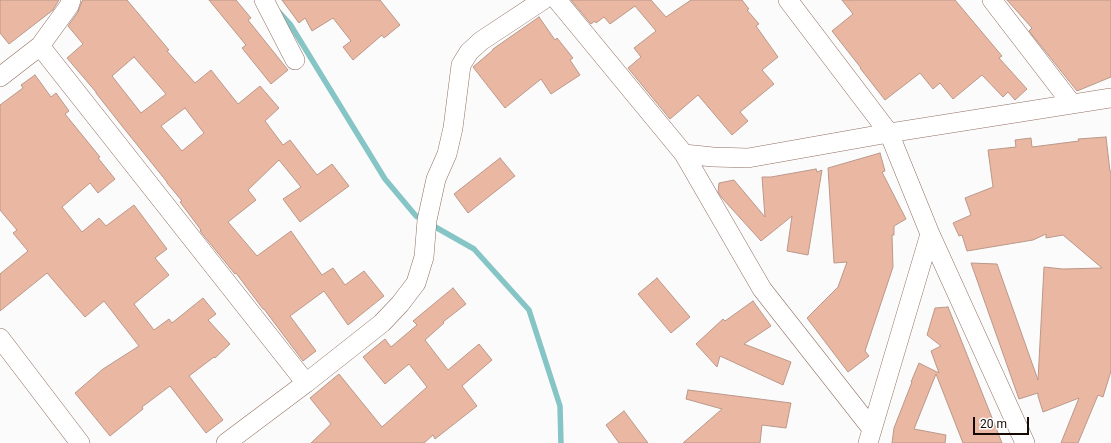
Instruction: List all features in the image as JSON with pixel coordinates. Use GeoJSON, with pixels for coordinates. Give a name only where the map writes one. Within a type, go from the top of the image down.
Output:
{"type":"FeatureCollection","features":[{"type":"Feature","properties":{"kind":"street"},"geometry":{"type":"LineString","coordinates":[[0,77],[40,46],[69,6],[71,0]]}},
{"type":"Feature","properties":{"kind":"street"},"geometry":{"type":"LineString","coordinates":[[264,0],[295,60]]}},
{"type":"Feature","properties":{"kind":"street"},"geometry":{"type":"LineString","coordinates":[[226,443],[306,383],[382,323],[400,304],[416,283],[424,257],[427,220],[436,179],[447,154],[453,128],[460,65],[469,52],[480,41],[543,0]]}},
{"type":"Feature","properties":{"kind":"street"},"geometry":{"type":"LineString","coordinates":[[557,0],[684,154],[762,289],[870,436]]}},
{"type":"Feature","properties":{"kind":"street"},"geometry":{"type":"LineString","coordinates":[[788,0],[889,133],[930,234],[1025,443]]}},
{"type":"Feature","properties":{"kind":"street"},"geometry":{"type":"LineString","coordinates":[[992,0],[1072,104]]}},
{"type":"Feature","properties":{"kind":"street"},"geometry":{"type":"LineString","coordinates":[[40,46],[306,383]]}},
{"type":"Feature","properties":{"kind":"street"},"geometry":{"type":"LineString","coordinates":[[684,154],[748,158],[889,133],[1111,98]]}},
{"type":"Feature","properties":{"kind":"street"},"geometry":{"type":"LineString","coordinates":[[870,436],[930,234]]}},
{"type":"Feature","properties":{"kind":"street"},"geometry":{"type":"LineString","coordinates":[[0,338],[80,443]]}},
{"type":"Feature","properties":{"kind":"building"},"geometry":{"type":"Polygon","coordinates":[[[0,0],[59,0],[53,10],[9,44],[0,33],[0,0]]]}},
{"type":"Feature","properties":{"kind":"building"},"geometry":{"type":"Polygon","coordinates":[[[127,0],[169,50],[167,51],[195,83],[211,70],[238,104],[260,86],[279,108],[265,121],[283,145],[290,140],[317,175],[332,164],[349,186],[300,222],[283,199],[301,187],[279,160],[248,190],[256,200],[228,222],[257,256],[291,231],[322,275],[333,268],[345,285],[364,271],[384,296],[348,325],[324,291],[290,316],[316,351],[303,361],[236,273],[235,274],[200,231],[201,230],[180,202],[182,201],[96,92],[67,58],[83,44],[68,26],[78,12],[82,1],[127,0]],[[134,57],[112,76],[141,113],[166,94],[134,57]],[[185,108],[161,126],[182,151],[204,133],[185,108]]]}},
{"type":"Feature","properties":{"kind":"building"},"geometry":{"type":"Polygon","coordinates":[[[209,0],[236,0],[251,18],[248,20],[288,70],[271,84],[242,48],[246,45],[209,0]]]}},
{"type":"Feature","properties":{"kind":"building"},"geometry":{"type":"Polygon","coordinates":[[[282,0],[380,0],[400,25],[384,38],[382,35],[353,60],[343,47],[351,41],[333,18],[312,31],[305,18],[299,23],[282,0]]]}},
{"type":"Feature","properties":{"kind":"building"},"geometry":{"type":"Polygon","coordinates":[[[571,0],[651,0],[666,17],[691,0],[742,0],[749,9],[747,10],[759,24],[756,26],[778,57],[762,70],[774,84],[740,112],[748,121],[732,135],[698,95],[670,119],[628,68],[641,57],[634,48],[656,31],[635,6],[610,24],[604,17],[596,23],[595,21],[591,24],[571,0]]]}},
{"type":"Feature","properties":{"kind":"building"},"geometry":{"type":"Polygon","coordinates":[[[842,0],[955,0],[1002,56],[999,58],[1027,89],[1015,100],[1008,92],[1003,97],[982,75],[953,99],[940,83],[933,89],[920,73],[885,100],[832,31],[853,14],[842,0]]]}},
{"type":"Feature","properties":{"kind":"building"},"geometry":{"type":"Polygon","coordinates":[[[1007,0],[1111,0],[1111,77],[1077,91],[1029,31],[1032,28],[1007,0]]]}},
{"type":"Feature","properties":{"kind":"building"},"geometry":{"type":"Polygon","coordinates":[[[539,17],[555,40],[557,38],[573,58],[570,60],[580,75],[551,94],[541,79],[505,108],[473,67],[493,49],[539,17]]]}},
{"type":"Feature","properties":{"kind":"building"},"geometry":{"type":"Polygon","coordinates":[[[35,75],[51,97],[56,93],[69,111],[65,114],[100,157],[98,158],[115,179],[98,193],[90,183],[62,207],[82,232],[99,218],[106,226],[134,205],[167,249],[155,258],[169,275],[134,304],[154,330],[169,319],[172,323],[203,298],[216,314],[208,320],[230,344],[215,358],[214,357],[189,376],[223,420],[206,433],[170,386],[142,407],[143,409],[110,436],[75,393],[103,369],[139,346],[104,301],[85,317],[47,273],[0,311],[0,274],[28,251],[13,233],[17,230],[0,210],[0,105],[23,88],[21,85],[35,75]]]}},
{"type":"Feature","properties":{"kind":"building"},"geometry":{"type":"Polygon","coordinates":[[[1106,137],[1111,171],[1111,371],[1103,397],[1098,395],[1078,443],[1061,443],[1079,398],[1043,412],[1038,393],[1019,399],[971,263],[997,264],[1038,380],[1044,267],[1063,269],[1102,268],[1063,235],[1046,238],[1046,234],[1033,240],[967,251],[962,235],[959,236],[953,223],[971,215],[965,198],[993,187],[988,150],[1016,147],[1015,140],[1031,138],[1032,147],[1079,141],[1078,139],[1106,137]]]}},
{"type":"Feature","properties":{"kind":"building"},"geometry":{"type":"Polygon","coordinates":[[[880,153],[885,171],[882,172],[906,219],[894,226],[894,235],[892,235],[893,267],[865,351],[869,356],[848,372],[807,318],[838,287],[847,262],[834,263],[828,168],[880,153]]]}},
{"type":"Feature","properties":{"kind":"building"},"geometry":{"type":"Polygon","coordinates":[[[500,158],[515,176],[468,213],[454,194],[500,158]]]}},
{"type":"Feature","properties":{"kind":"building"},"geometry":{"type":"Polygon","coordinates":[[[816,169],[817,172],[822,170],[808,255],[787,251],[792,216],[761,241],[718,192],[719,183],[734,180],[765,217],[762,177],[771,177],[816,169]]]}},
{"type":"Feature","properties":{"kind":"building"},"geometry":{"type":"Polygon","coordinates":[[[657,278],[690,317],[671,333],[638,294],[657,278]]]}},
{"type":"Feature","properties":{"kind":"building"},"geometry":{"type":"Polygon","coordinates":[[[453,288],[466,304],[443,322],[444,323],[425,340],[448,370],[479,344],[492,360],[462,386],[477,406],[435,439],[433,435],[424,443],[311,443],[331,424],[310,398],[339,374],[382,427],[427,387],[409,364],[385,384],[363,357],[385,339],[391,347],[417,325],[413,321],[453,288]]]}},
{"type":"Feature","properties":{"kind":"building"},"geometry":{"type":"Polygon","coordinates":[[[753,301],[771,326],[744,344],[791,362],[783,385],[720,356],[717,367],[696,344],[723,319],[725,321],[753,301]]]}},
{"type":"Feature","properties":{"kind":"building"},"geometry":{"type":"Polygon","coordinates":[[[948,307],[1002,443],[963,443],[936,374],[914,429],[946,435],[945,443],[892,443],[894,428],[919,363],[939,373],[931,351],[941,346],[927,335],[935,308],[948,307]]]}},
{"type":"Feature","properties":{"kind":"building"},"geometry":{"type":"Polygon","coordinates":[[[688,390],[791,403],[786,428],[762,425],[760,443],[683,443],[722,409],[686,399],[688,390]]]}},
{"type":"Feature","properties":{"kind":"building"},"geometry":{"type":"Polygon","coordinates":[[[624,411],[648,443],[619,443],[606,425],[624,411]]]}},
{"type":"Feature","properties":{"kind":"waterway"},"geometry":{"type":"LineString","coordinates":[[279,12],[290,24],[385,179],[416,216],[474,249],[529,310],[560,406],[561,443]]}}]}
